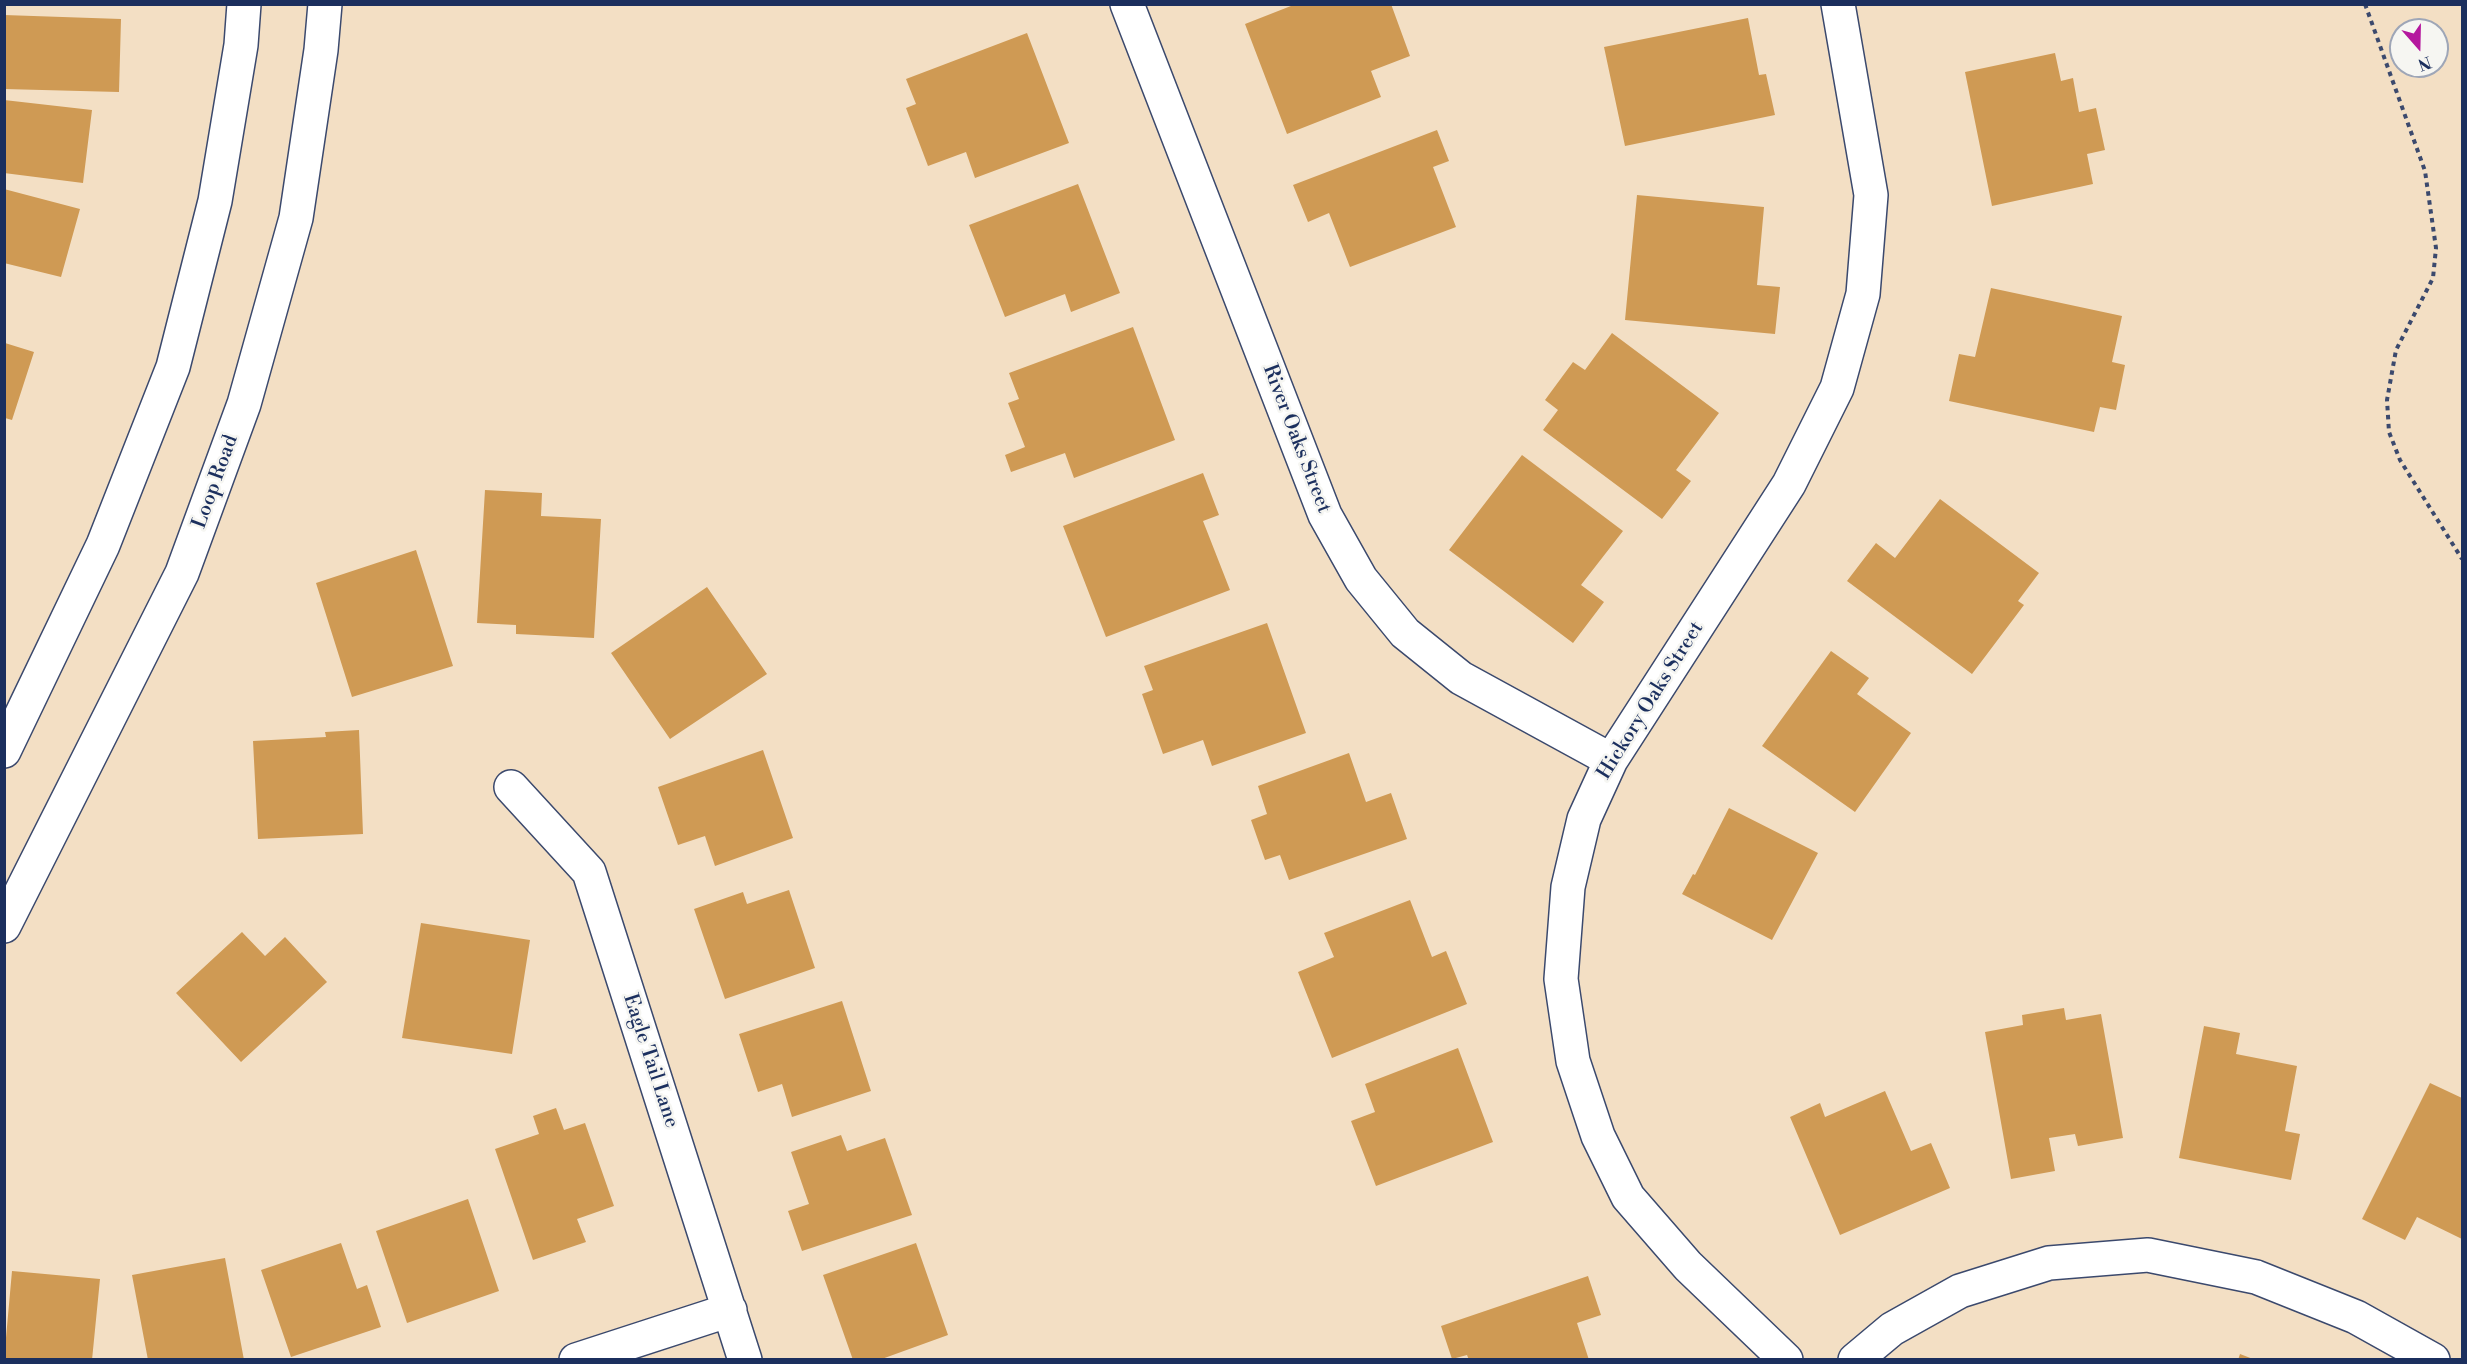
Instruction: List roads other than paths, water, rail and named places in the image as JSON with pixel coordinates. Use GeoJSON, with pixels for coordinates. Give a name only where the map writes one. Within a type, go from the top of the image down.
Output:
{"type":"FeatureCollection","features":[{"type":"Feature","properties":{"kind":"street"},"geometry":{"type":"LineString","coordinates":[[4,751],[103,545],[173,367],[215,201],[241,45],[244,4]]}},
{"type":"Feature","properties":{"kind":"street","name":"Loop Road"},"geometry":{"type":"LineString","coordinates":[[4,926],[182,573],[244,404],[296,218],[321,50],[325,4]]}},
{"type":"Feature","properties":{"kind":"street","name":"River Oaks Street"},"geometry":{"type":"LineString","coordinates":[[1127,4],[1324,515],[1361,579],[1405,633],[1461,678],[1611,760]]}},
{"type":"Feature","properties":{"kind":"street","name":"Hickory Oaks Street"},"geometry":{"type":"LineString","coordinates":[[1786,1359],[1688,1266],[1628,1197],[1598,1136],[1573,1061],[1561,980],[1568,887],[1584,819],[1611,760],[1789,484],[1837,388],[1863,294],[1871,195],[1838,4]]}},
{"type":"Feature","properties":{"kind":"street","name":"Eagle Tail Lane"},"geometry":{"type":"LineString","coordinates":[[512,787],[589,872],[746,1359]]}},
{"type":"Feature","properties":{"kind":"street"},"geometry":{"type":"LineString","coordinates":[[1855,1359],[1892,1329],[1960,1291],[2049,1263],[2148,1255],[2256,1277],[2356,1317],[2433,1359]]}},
{"type":"Feature","properties":{"kind":"street"},"geometry":{"type":"LineString","coordinates":[[576,1359],[730,1310]]}}]}
